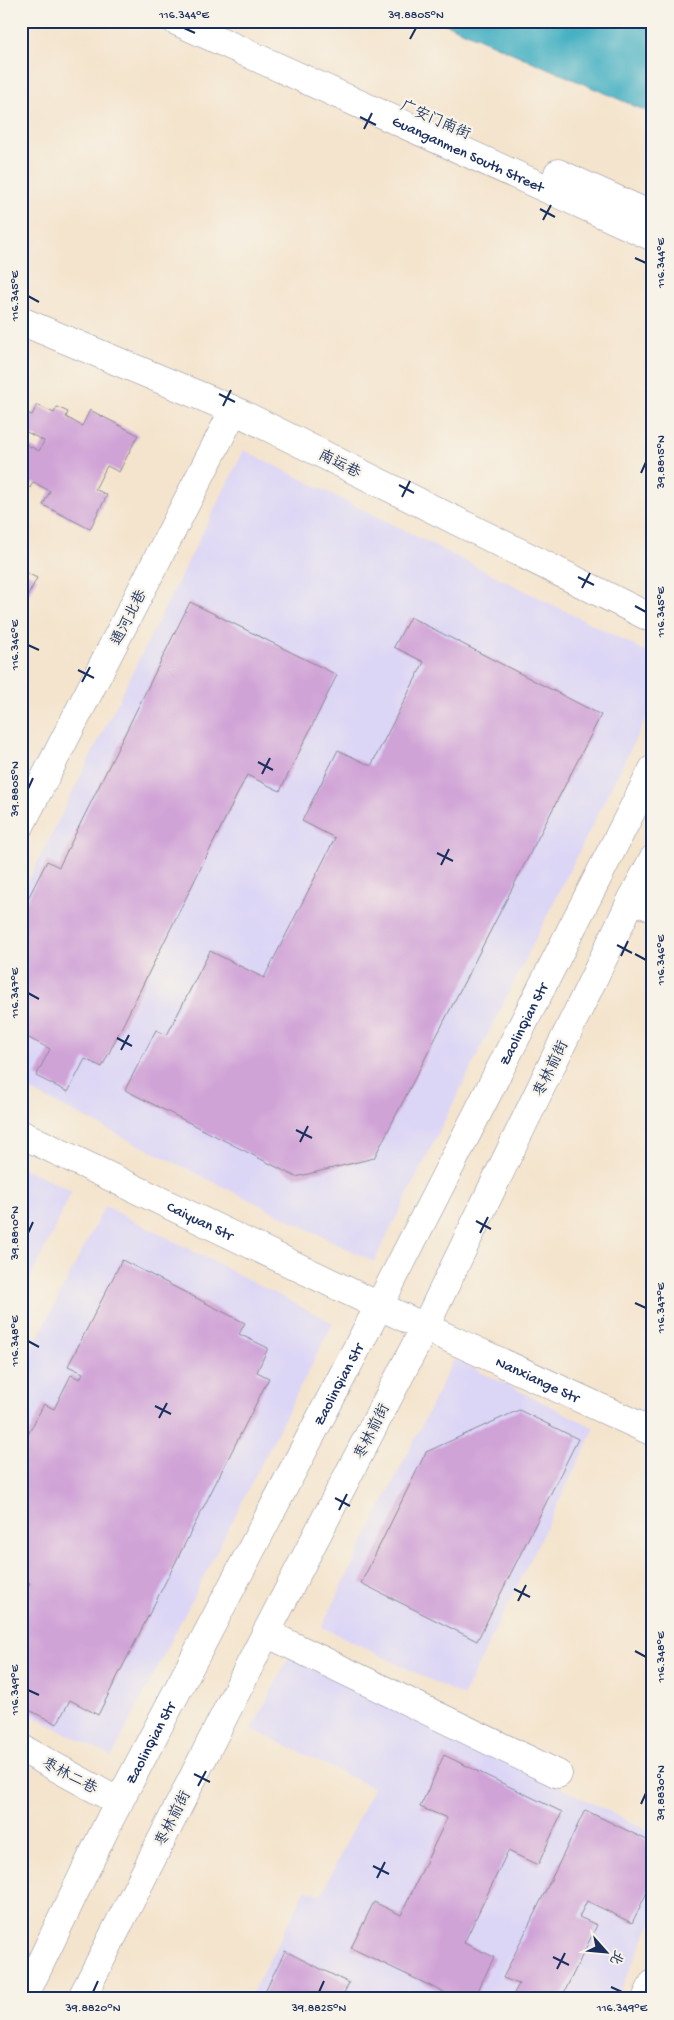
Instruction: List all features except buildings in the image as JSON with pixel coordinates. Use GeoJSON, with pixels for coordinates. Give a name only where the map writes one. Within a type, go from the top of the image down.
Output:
{"type":"FeatureCollection","features":[{"type":"Feature","properties":{"kind":"street","name":"Guanganmen South Street"},"geometry":{"type":"LineString","coordinates":[[176,21],[653,237]]}},
{"type":"Feature","properties":{"kind":"street","name":"广安门南街"},"geometry":{"type":"LineString","coordinates":[[220,21],[653,216]]}},
{"type":"Feature","properties":{"kind":"street","name":"南运巷"},"geometry":{"type":"LineString","coordinates":[[21,321],[234,410],[653,618]]}},
{"type":"Feature","properties":{"kind":"street","name":"通河北巷"},"geometry":{"type":"LineString","coordinates":[[21,824],[234,410]]}},
{"type":"Feature","properties":{"kind":"street","name":"ZaolinQian Str"},"geometry":{"type":"LineString","coordinates":[[24,1999],[119,1802],[379,1306],[653,769]]}},
{"type":"Feature","properties":{"kind":"street","name":"枣林前街"},"geometry":{"type":"LineString","coordinates":[[81,1999],[266,1634],[642,903],[653,859]]}},
{"type":"Feature","properties":{"kind":"street","name":"Caiyuan Str"},"geometry":{"type":"LineString","coordinates":[[21,1134],[425,1327]]}},
{"type":"Feature","properties":{"kind":"street","name":"Nanxiange Str"},"geometry":{"type":"LineString","coordinates":[[425,1327],[653,1432]]}},
{"type":"Feature","properties":{"kind":"street"},"geometry":{"type":"LineString","coordinates":[[266,1634],[558,1774]]}},
{"type":"Feature","properties":{"kind":"street","name":"枣林二巷"},"geometry":{"type":"LineString","coordinates":[[21,1748],[119,1802]]}},
{"type":"Feature","properties":{"kind":"street"},"geometry":{"type":"LineString","coordinates":[[646,1999],[653,1984]]}},
{"type":"Feature","properties":{"kind":"shaded area"},"geometry":{"type":"Polygon","coordinates":[[[244,450],[653,655],[653,704],[374,1262],[21,1086],[21,895],[244,450]]]}},
{"type":"Feature","properties":{"kind":"shaded area"},"geometry":{"type":"Polygon","coordinates":[[[21,1167],[72,1191],[21,1299],[21,1167]]]}},
{"type":"Feature","properties":{"kind":"shaded area"},"geometry":{"type":"Polygon","coordinates":[[[105,1206],[333,1323],[112,1757],[21,1710],[21,1370],[105,1206]]]}},
{"type":"Feature","properties":{"kind":"shaded area"},"geometry":{"type":"Polygon","coordinates":[[[454,1359],[595,1428],[463,1696],[322,1627],[454,1359]]]}},
{"type":"Feature","properties":{"kind":"shaded area"},"geometry":{"type":"Polygon","coordinates":[[[290,1655],[653,1833],[653,1920],[616,1999],[249,1999],[306,1889],[321,1895],[373,1788],[252,1729],[290,1655]]]}},
{"type":"Feature","properties":{"kind":"water"},"geometry":{"type":"Polygon","coordinates":[[[439,21],[653,21],[653,114],[439,21]]]}}]}
